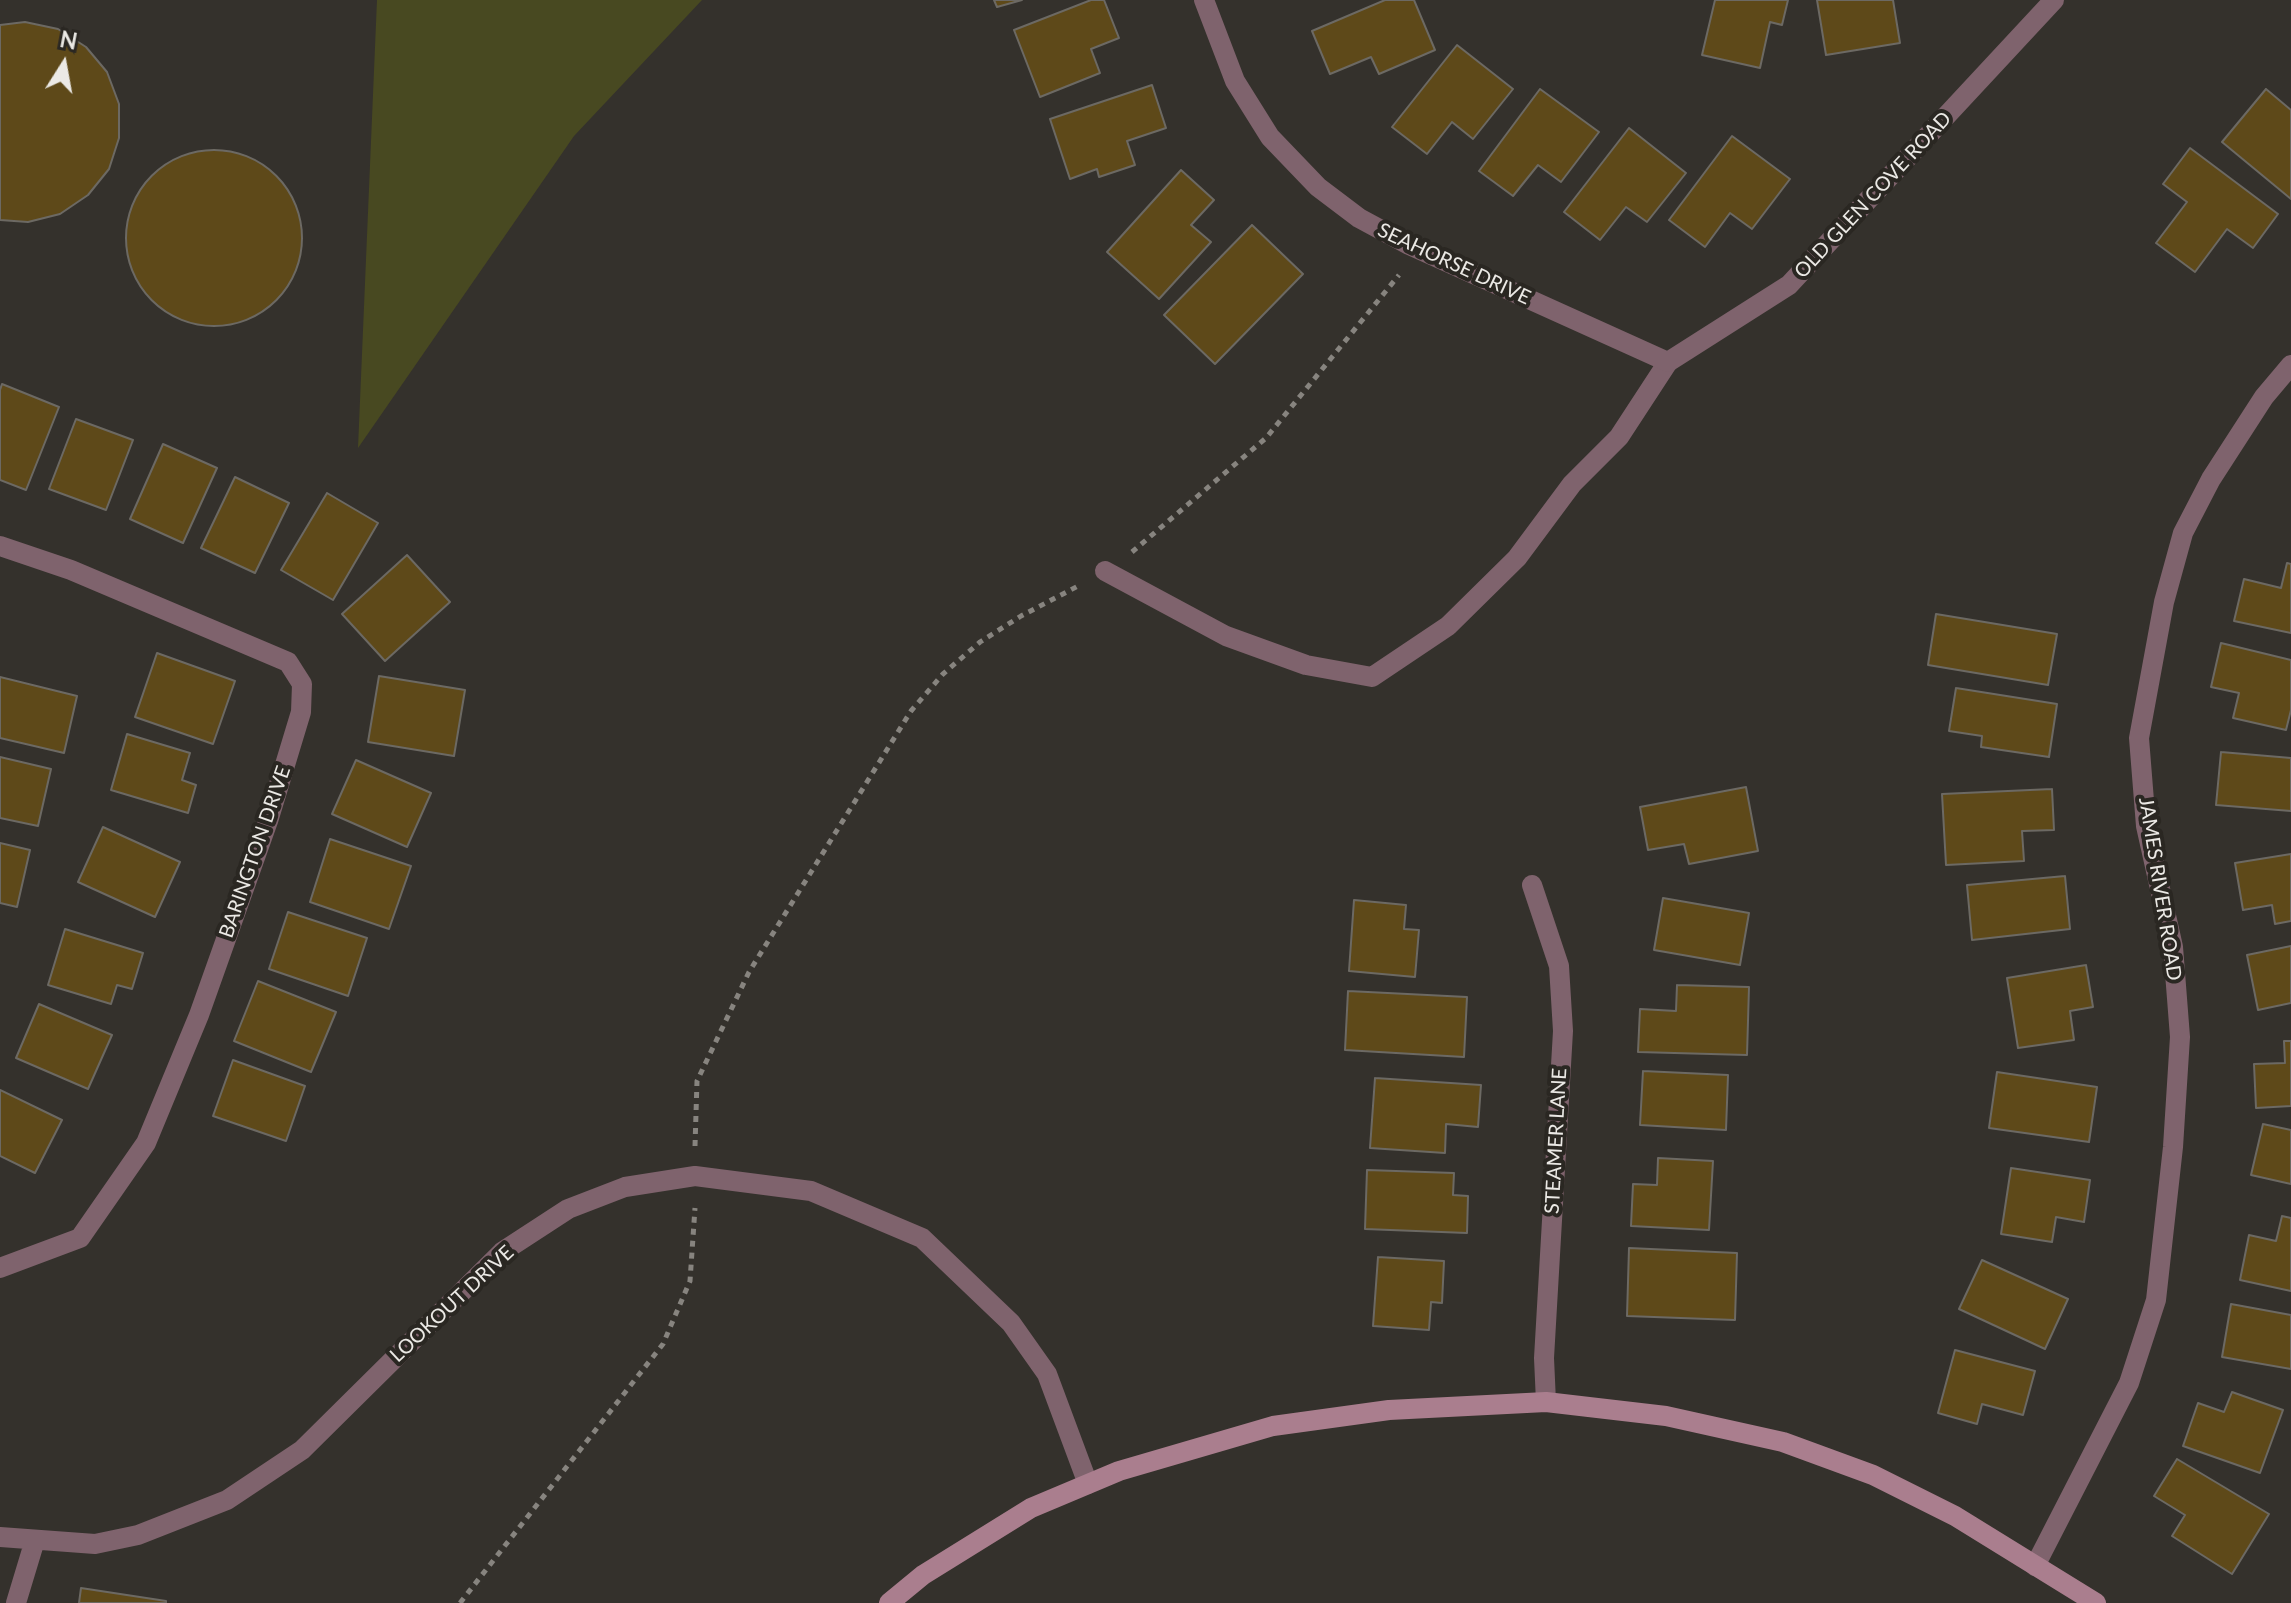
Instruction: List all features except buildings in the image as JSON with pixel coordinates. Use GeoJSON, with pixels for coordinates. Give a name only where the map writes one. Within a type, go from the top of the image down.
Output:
{"type":"FeatureCollection","features":[{"type":"Feature","properties":{"kind":"street","name":"SEAHORSE DRIVE"},"geometry":{"type":"LineString","coordinates":[[1204,0],[1235,81],[1270,137],[1318,187],[1359,218],[1419,250],[1668,362]]}},
{"type":"Feature","properties":{"kind":"street","name":"OLD GLEN COVE ROAD"},"geometry":{"type":"LineString","coordinates":[[1668,362],[1789,285],[2054,0]]}},
{"type":"Feature","properties":{"kind":"street"},"geometry":{"type":"LineString","coordinates":[[1105,571],[1226,636],[1306,665],[1372,677],[1448,626],[1517,558],[1572,484],[1619,437],[1668,362]]}},
{"type":"Feature","properties":{"kind":"street","name":"JAMES RIVER ROAD"},"geometry":{"type":"LineString","coordinates":[[2035,1566],[2129,1383],[2156,1300],[2173,1147],[2180,1037],[2173,947],[2146,826],[2139,738],[2164,602],[2183,533],[2211,479],[2264,397],[2291,365]]}},
{"type":"Feature","properties":{"kind":"street","name":"BARINGTON DRIVE"},"geometry":{"type":"LineString","coordinates":[[0,546],[71,570],[288,662],[302,684],[301,712],[268,821],[199,1015],[146,1143],[80,1238],[0,1268]]}},
{"type":"Feature","properties":{"kind":"street","name":"STEAMER LANE"},"geometry":{"type":"LineString","coordinates":[[1532,885],[1559,966],[1563,1031],[1544,1358],[1546,1402]]}},
{"type":"Feature","properties":{"kind":"street","name":"LOOKOUT DRIVE"},"geometry":{"type":"LineString","coordinates":[[0,1537],[95,1544],[138,1535],[227,1500],[302,1450],[502,1252],[568,1209],[625,1187],[695,1176],[811,1191],[922,1238],[1011,1323],[1047,1374],[1088,1484]]}},
{"type":"Feature","properties":{"kind":"street"},"geometry":{"type":"LineString","coordinates":[[889,1603],[923,1575],[1031,1508],[1119,1471],[1273,1426],[1389,1410],[1546,1402],[1666,1416],[1783,1442],[1873,1475],[1955,1516],[2096,1603]]}},
{"type":"Feature","properties":{"kind":"street"},"geometry":{"type":"LineString","coordinates":[[16,1603],[35,1540]]}},
{"type":"Feature","properties":{"kind":"path"},"geometry":{"type":"LineString","coordinates":[[695,1139],[697,1081],[749,972],[911,711],[943,674],[980,642],[1105,571],[1142,545],[1266,438],[1419,250]]}},
{"type":"Feature","properties":{"kind":"path"},"geometry":{"type":"LineString","coordinates":[[460,1603],[663,1344],[690,1281],[695,1206]]}},
{"type":"Feature","properties":{"kind":"shaded area"},"geometry":{"type":"Polygon","coordinates":[[[377,0],[702,0],[574,136],[358,448],[377,0]]]}}]}
